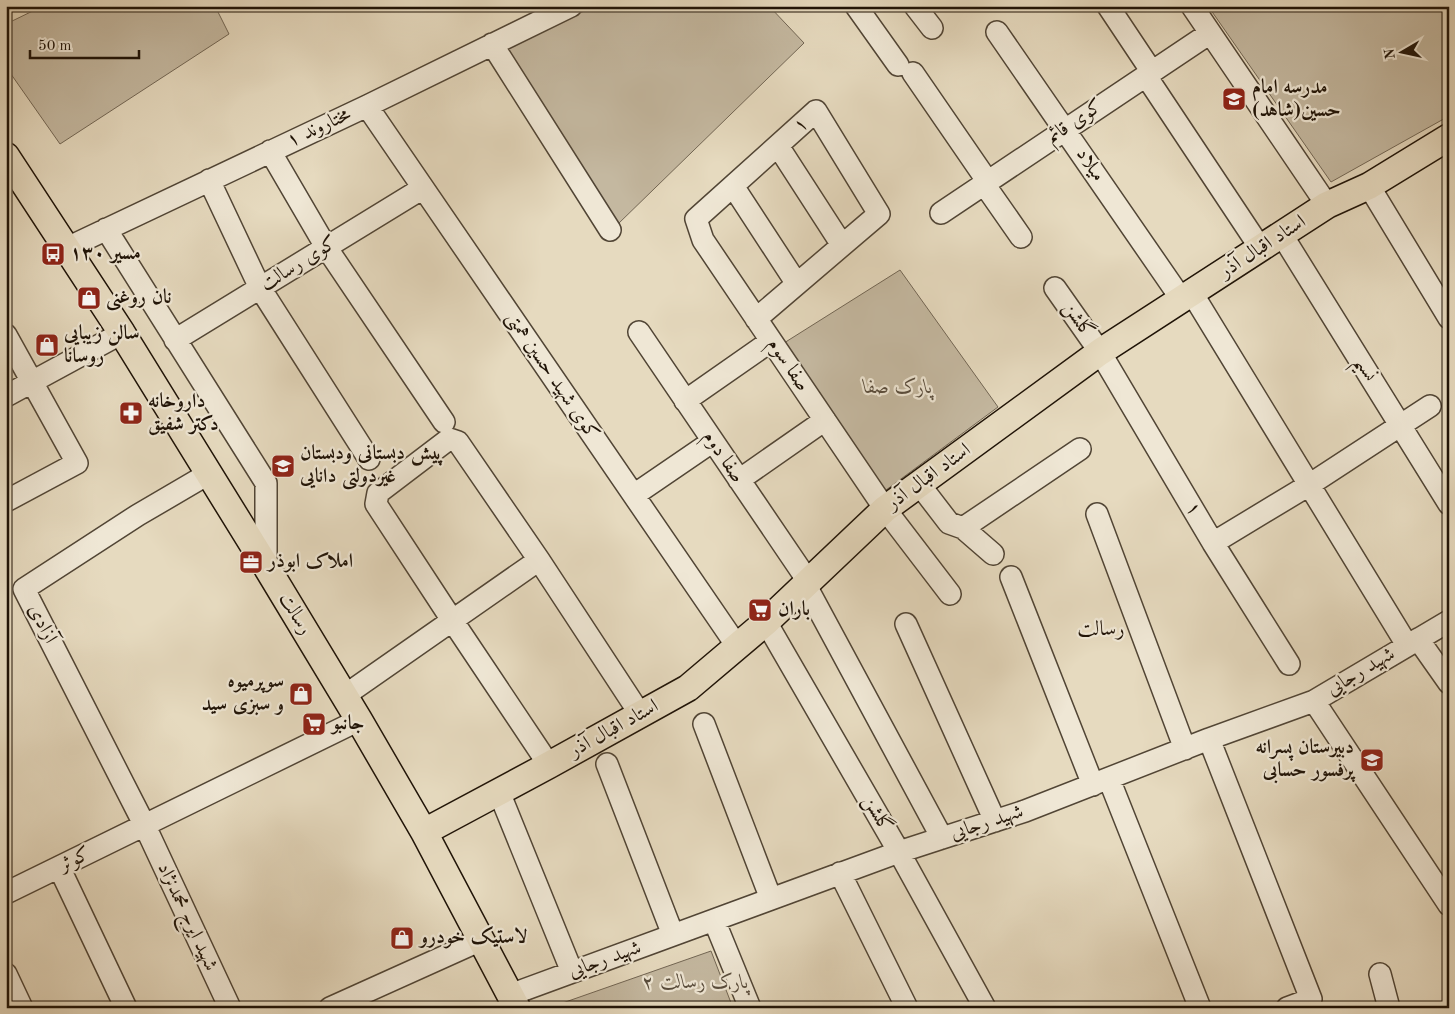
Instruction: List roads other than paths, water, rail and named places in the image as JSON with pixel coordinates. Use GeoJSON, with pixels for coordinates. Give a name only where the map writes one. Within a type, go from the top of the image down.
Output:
{"type":"FeatureCollection","features":[{"type":"Feature","properties":{"kind":"main road","name":"استاد اقبال آذر"},"geometry":{"type":"LineString","coordinates":[[424,832],[688,688],[766,622],[885,509],[1100,352],[1327,205],[1369,186],[1449,137]]}},
{"type":"Feature","properties":{"kind":"main road","name":"رسالت"},"geometry":{"type":"LineString","coordinates":[[6,156],[122,333],[359,720],[424,832],[514,1001]]}},
{"type":"Feature","properties":{"kind":"street","name":"مختاروند ۱"},"geometry":{"type":"LineString","coordinates":[[67,248],[367,106],[571,6]]}},
{"type":"Feature","properties":{"kind":"street"},"geometry":{"type":"LineString","coordinates":[[856,6],[906,69],[986,183],[1021,237]]}},
{"type":"Feature","properties":{"kind":"street"},"geometry":{"type":"LineString","coordinates":[[915,6],[932,28]]}},
{"type":"Feature","properties":{"kind":"street"},"geometry":{"type":"LineString","coordinates":[[1108,6],[1149,74],[1261,248]]}},
{"type":"Feature","properties":{"kind":"street"},"geometry":{"type":"LineString","coordinates":[[1192,6],[1327,205]]}},
{"type":"Feature","properties":{"kind":"street","name":"میلاد"},"geometry":{"type":"LineString","coordinates":[[997,32],[1187,296],[1412,642],[1449,683]]}},
{"type":"Feature","properties":{"kind":"street","name":"کوی قائم"},"geometry":{"type":"LineString","coordinates":[[941,213],[1210,33]]}},
{"type":"Feature","properties":{"kind":"street"},"geometry":{"type":"LineString","coordinates":[[492,44],[610,230]]}},
{"type":"Feature","properties":{"kind":"street","name":"کوی شهید حسین همتی"},"geometry":{"type":"LineString","coordinates":[[367,106],[738,646]]}},
{"type":"Feature","properties":{"kind":"street","name":"۱"},"geometry":{"type":"LineString","coordinates":[[696,219],[816,111],[878,214],[842,245]]}},
{"type":"Feature","properties":{"kind":"street"},"geometry":{"type":"LineString","coordinates":[[756,319],[842,245],[778,146]]}},
{"type":"Feature","properties":{"kind":"street"},"geometry":{"type":"LineString","coordinates":[[270,151],[326,247],[444,422]]}},
{"type":"Feature","properties":{"kind":"street"},"geometry":{"type":"LineString","coordinates":[[209,180],[260,288],[369,459]]}},
{"type":"Feature","properties":{"kind":"street"},"geometry":{"type":"LineString","coordinates":[[733,186],[797,284]]}},
{"type":"Feature","properties":{"kind":"street"},"geometry":{"type":"LineString","coordinates":[[1369,186],[1449,318]]}},
{"type":"Feature","properties":{"kind":"street","name":"کوی رسالت"},"geometry":{"type":"LineString","coordinates":[[175,340],[423,188]]}},
{"type":"Feature","properties":{"kind":"street","name":"صفا سوم"},"geometry":{"type":"LineString","coordinates":[[696,219],[703,240],[756,319],[885,509],[950,594]]}},
{"type":"Feature","properties":{"kind":"street"},"geometry":{"type":"LineString","coordinates":[[106,229],[266,483],[266,566]]}},
{"type":"Feature","properties":{"kind":"street","name":"نسیم"},"geometry":{"type":"LineString","coordinates":[[1282,235],[1449,504]]}},
{"type":"Feature","properties":{"kind":"street","name":"گلشن"},"geometry":{"type":"LineString","coordinates":[[1055,288],[1100,352]]}},
{"type":"Feature","properties":{"kind":"street","name":"صفا دوم"},"geometry":{"type":"LineString","coordinates":[[639,332],[807,583],[942,838]]}},
{"type":"Feature","properties":{"kind":"street"},"geometry":{"type":"LineString","coordinates":[[6,396],[122,333]]}},
{"type":"Feature","properties":{"kind":"street"},"geometry":{"type":"LineString","coordinates":[[6,335],[77,463],[6,501]]}},
{"type":"Feature","properties":{"kind":"street"},"geometry":{"type":"LineString","coordinates":[[685,401],[772,341]]}},
{"type":"Feature","properties":{"kind":"street","name":"۱"},"geometry":{"type":"LineString","coordinates":[[1100,352],[1213,543],[1289,664]]}},
{"type":"Feature","properties":{"kind":"street"},"geometry":{"type":"LineString","coordinates":[[1213,543],[1310,484],[1430,406]]}},
{"type":"Feature","properties":{"kind":"street"},"geometry":{"type":"LineString","coordinates":[[739,480],[825,420]]}},
{"type":"Feature","properties":{"kind":"street"},"geometry":{"type":"LineString","coordinates":[[549,765],[376,504],[378,493],[449,439],[458,442],[539,560],[640,714]]}},
{"type":"Feature","properties":{"kind":"street"},"geometry":{"type":"LineString","coordinates":[[634,495],[713,441]]}},
{"type":"Feature","properties":{"kind":"street"},"geometry":{"type":"LineString","coordinates":[[963,528],[1080,449]]}},
{"type":"Feature","properties":{"kind":"street","name":"آزادی"},"geometry":{"type":"LineString","coordinates":[[145,826],[24,589],[138,515],[208,474]]}},
{"type":"Feature","properties":{"kind":"street"},"geometry":{"type":"LineString","coordinates":[[919,484],[949,523],[963,528],[993,554]]}},
{"type":"Feature","properties":{"kind":"street"},"geometry":{"type":"LineString","coordinates":[[1097,514],[1185,749]]}},
{"type":"Feature","properties":{"kind":"street"},"geometry":{"type":"LineString","coordinates":[[344,696],[539,560]]}},
{"type":"Feature","properties":{"kind":"street"},"geometry":{"type":"LineString","coordinates":[[1011,577],[1200,1008]]}},
{"type":"Feature","properties":{"kind":"street","name":"شهید رجایی"},"geometry":{"type":"LineString","coordinates":[[514,1001],[572,972],[899,852],[1026,811],[1314,701],[1449,621]]}},
{"type":"Feature","properties":{"kind":"street","name":"گلشن"},"geometry":{"type":"LineString","coordinates":[[766,622],[899,852],[985,1008]]}},
{"type":"Feature","properties":{"kind":"street"},"geometry":{"type":"LineString","coordinates":[[906,624],[995,821]]}},
{"type":"Feature","properties":{"kind":"street"},"geometry":{"type":"LineString","coordinates":[[1314,701],[1449,905]]}},
{"type":"Feature","properties":{"kind":"street","name":"کوثر"},"geometry":{"type":"LineString","coordinates":[[6,893],[359,720]]}},
{"type":"Feature","properties":{"kind":"street"},"geometry":{"type":"LineString","coordinates":[[704,724],[771,899]]}},
{"type":"Feature","properties":{"kind":"street"},"geometry":{"type":"LineString","coordinates":[[1209,740],[1311,999],[1287,1008]]}},
{"type":"Feature","properties":{"kind":"street"},"geometry":{"type":"LineString","coordinates":[[607,764],[673,935]]}},
{"type":"Feature","properties":{"kind":"street"},"geometry":{"type":"LineString","coordinates":[[499,792],[572,972]]}},
{"type":"Feature","properties":{"kind":"street","name":"شهید ایرج محمدنژاد"},"geometry":{"type":"LineString","coordinates":[[145,826],[230,1008]]}},
{"type":"Feature","properties":{"kind":"street"},"geometry":{"type":"LineString","coordinates":[[59,868],[126,1008]]}},
{"type":"Feature","properties":{"kind":"street"},"geometry":{"type":"LineString","coordinates":[[840,873],[907,1008]]}},
{"type":"Feature","properties":{"kind":"street"},"geometry":{"type":"LineString","coordinates":[[714,920],[750,1008]]}},
{"type":"Feature","properties":{"kind":"street"},"geometry":{"type":"LineString","coordinates":[[330,1008],[481,940]]}},
{"type":"Feature","properties":{"kind":"street"},"geometry":{"type":"LineString","coordinates":[[6,974],[22,1008]]}},
{"type":"Feature","properties":{"kind":"street"},"geometry":{"type":"LineString","coordinates":[[1380,974],[1389,1008]]}},
{"type":"Feature","properties":{"kind":"place","name":"مدرسه امام حسین(شاهد)"},"geometry":{"type":"Point","coordinates":[1234,99]}},
{"type":"Feature","properties":{"kind":"place","name":"مسیر ۱۳۰"},"geometry":{"type":"Point","coordinates":[53,254]}},
{"type":"Feature","properties":{"kind":"place","name":"نان روغنی"},"geometry":{"type":"Point","coordinates":[89,298]}},
{"type":"Feature","properties":{"kind":"place","name":"سالن زیبایی روسانا"},"geometry":{"type":"Point","coordinates":[47,345]}},
{"type":"Feature","properties":{"kind":"place","name":"داروخانه دکتر شفیق"},"geometry":{"type":"Point","coordinates":[131,413]}},
{"type":"Feature","properties":{"kind":"place","name":"پیش دبستانی ودبستان غیردولتی دانایی"},"geometry":{"type":"Point","coordinates":[283,466]}},
{"type":"Feature","properties":{"kind":"place","name":"املاک ابوذر"},"geometry":{"type":"Point","coordinates":[251,562]}},
{"type":"Feature","properties":{"kind":"place","name":"باران"},"geometry":{"type":"Point","coordinates":[760,610]}},
{"type":"Feature","properties":{"kind":"place","name":"سوپرمیوه و سبزی سید"},"geometry":{"type":"Point","coordinates":[301,694]}},
{"type":"Feature","properties":{"kind":"place","name":"جانبو"},"geometry":{"type":"Point","coordinates":[314,724]}},
{"type":"Feature","properties":{"kind":"place","name":"دبیرستان پسرانه پرفسور حسابی"},"geometry":{"type":"Point","coordinates":[1372,760]}},
{"type":"Feature","properties":{"kind":"place","name":"لاستیک خودرو"},"geometry":{"type":"Point","coordinates":[402,938]}},
{"type":"Feature","properties":{"kind":"district","name":"رسالت"},"geometry":{"type":"Point","coordinates":[1101,629]}},
{"type":"Feature","properties":{"kind":"park label","name":"پارک صفا"},"geometry":{"type":"Point","coordinates":[898,388]}},
{"type":"Feature","properties":{"kind":"park label","name":"پارک رسالت ۲"},"geometry":{"type":"Point","coordinates":[696,983]}}]}
